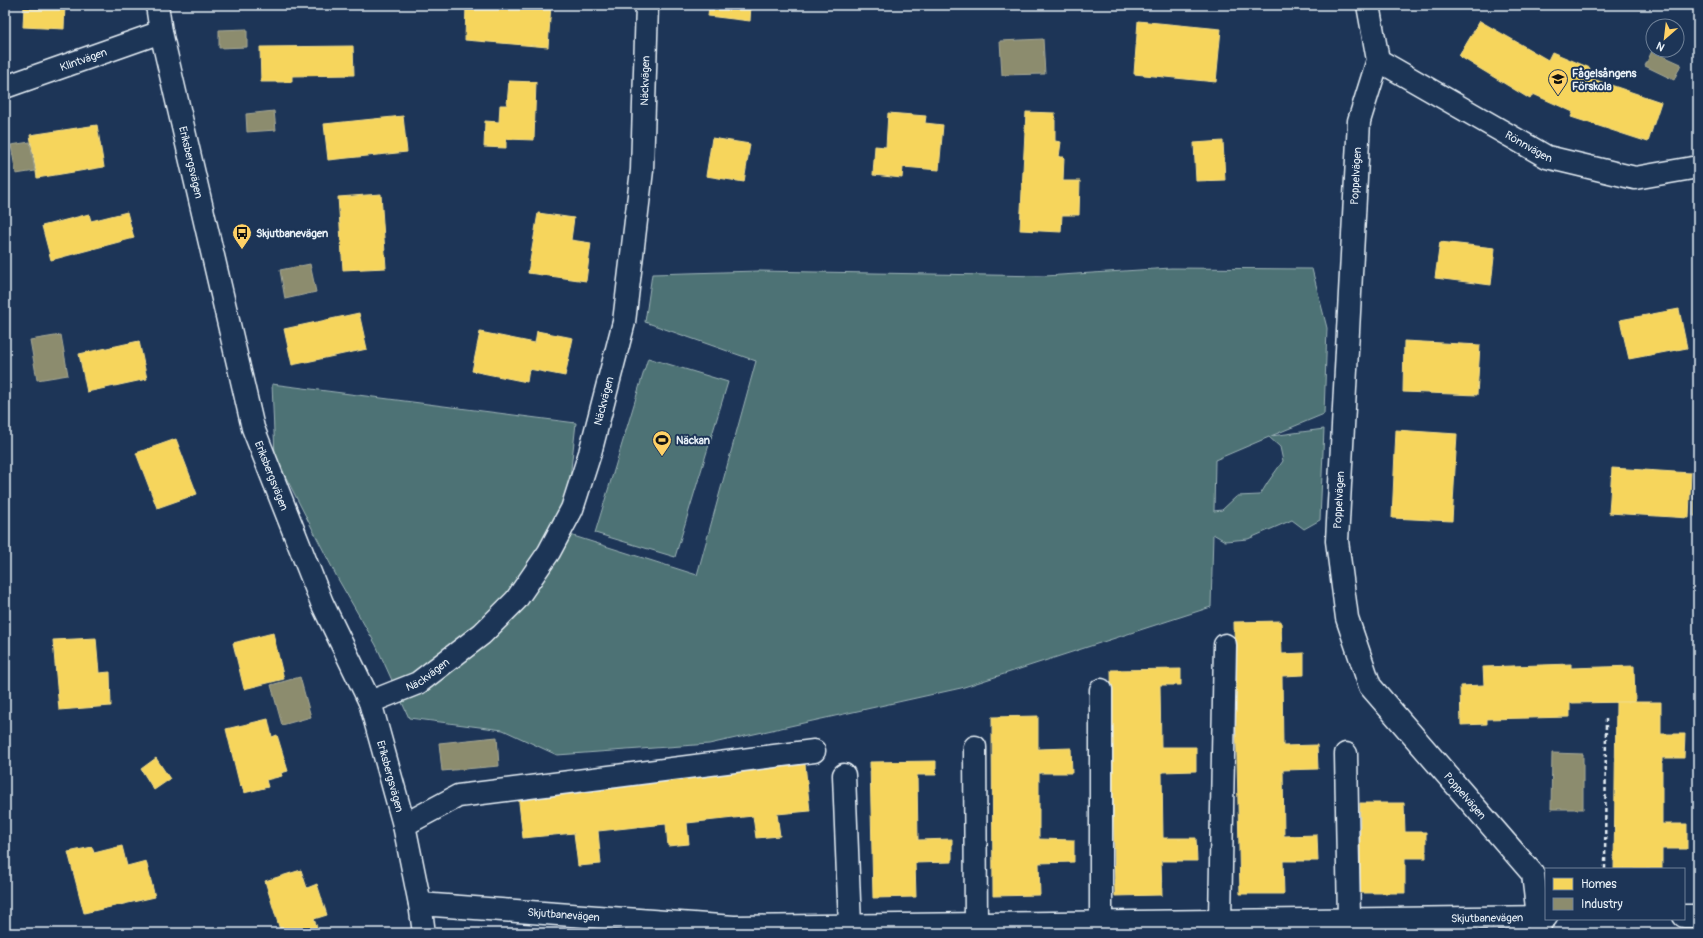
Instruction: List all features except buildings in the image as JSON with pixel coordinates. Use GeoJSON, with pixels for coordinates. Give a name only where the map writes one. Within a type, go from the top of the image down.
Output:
{"type":"FeatureCollection","features":[{"type":"Feature","properties":{"kind":"street","name":"Eriksbergsvägen"},"geometry":{"type":"LineString","coordinates":[[157,5],[161,32],[253,428],[322,603],[370,702],[404,825],[420,904],[424,933]]}},
{"type":"Feature","properties":{"kind":"street","name":"Näckvägen"},"geometry":{"type":"LineString","coordinates":[[370,702],[418,684],[482,634],[516,600],[549,552],[572,509],[590,453],[624,322],[642,170],[648,5]]}},
{"type":"Feature","properties":{"kind":"street","name":"Poppelvägen"},"geometry":{"type":"LineString","coordinates":[[1368,5],[1378,60],[1359,121],[1337,541],[1347,618],[1370,686],[1533,874],[1541,923]]}},
{"type":"Feature","properties":{"kind":"street","name":"Klintvägen"},"geometry":{"type":"LineString","coordinates":[[5,87],[161,32]]}},
{"type":"Feature","properties":{"kind":"street","name":"Rönnvägen"},"geometry":{"type":"LineString","coordinates":[[1378,60],[1547,157],[1635,178],[1698,167]]}},
{"type":"Feature","properties":{"kind":"street"},"geometry":{"type":"LineString","coordinates":[[1220,920],[1225,645]]}},
{"type":"Feature","properties":{"kind":"street"},"geometry":{"type":"LineString","coordinates":[[1101,690],[1101,922]]}},
{"type":"Feature","properties":{"kind":"street"},"geometry":{"type":"LineString","coordinates":[[975,747],[976,924]]}},
{"type":"Feature","properties":{"kind":"street"},"geometry":{"type":"LineString","coordinates":[[404,825],[458,796],[814,751]]}},
{"type":"Feature","properties":{"kind":"street"},"geometry":{"type":"LineString","coordinates":[[1335,924],[1346,754]]}},
{"type":"Feature","properties":{"kind":"street"},"geometry":{"type":"LineString","coordinates":[[844,775],[850,926]]}},
{"type":"Feature","properties":{"kind":"street","name":"Skjutbanevägen"},"geometry":{"type":"LineString","coordinates":[[420,904],[734,927],[804,930],[850,926],[935,929],[976,924],[1220,920],[1335,924],[1541,923]]}},
{"type":"Feature","properties":{"kind":"street"},"geometry":{"type":"LineString","coordinates":[[1685,916],[1698,916]]}},
{"type":"Feature","properties":{"kind":"path"},"geometry":{"type":"LineString","coordinates":[[1605,868],[1606,719]]}},
{"type":"Feature","properties":{"kind":"green space","name":"Näckan"},"geometry":{"type":"Polygon","coordinates":[[[1171,268],[1312,269],[1327,328],[1324,414],[1271,436],[1324,429],[1320,520],[1304,529],[1292,520],[1248,539],[1225,541],[1213,534],[1211,607],[961,688],[709,744],[557,755],[503,730],[409,718],[376,645],[338,579],[275,456],[272,384],[576,423],[564,533],[697,575],[756,361],[645,322],[652,274],[758,271],[1045,276],[1171,268]],[[1269,437],[1215,460],[1214,511],[1222,510],[1237,496],[1260,495],[1283,461],[1280,447],[1269,437]]]}},
{"type":"Feature","properties":{"kind":"green space","name":"Näckan"},"geometry":{"type":"Polygon","coordinates":[[[648,358],[728,382],[675,557],[595,533],[648,358]]]}},
{"type":"Feature","properties":{"kind":"place","name":"Fågelsångens Förskola"},"geometry":{"type":"Point","coordinates":[1558,96]}},
{"type":"Feature","properties":{"kind":"place","name":"Skjutbanevägen"},"geometry":{"type":"Point","coordinates":[242,250]}},
{"type":"Feature","properties":{"kind":"place","name":"Näckan"},"geometry":{"type":"Point","coordinates":[662,457]}}]}
